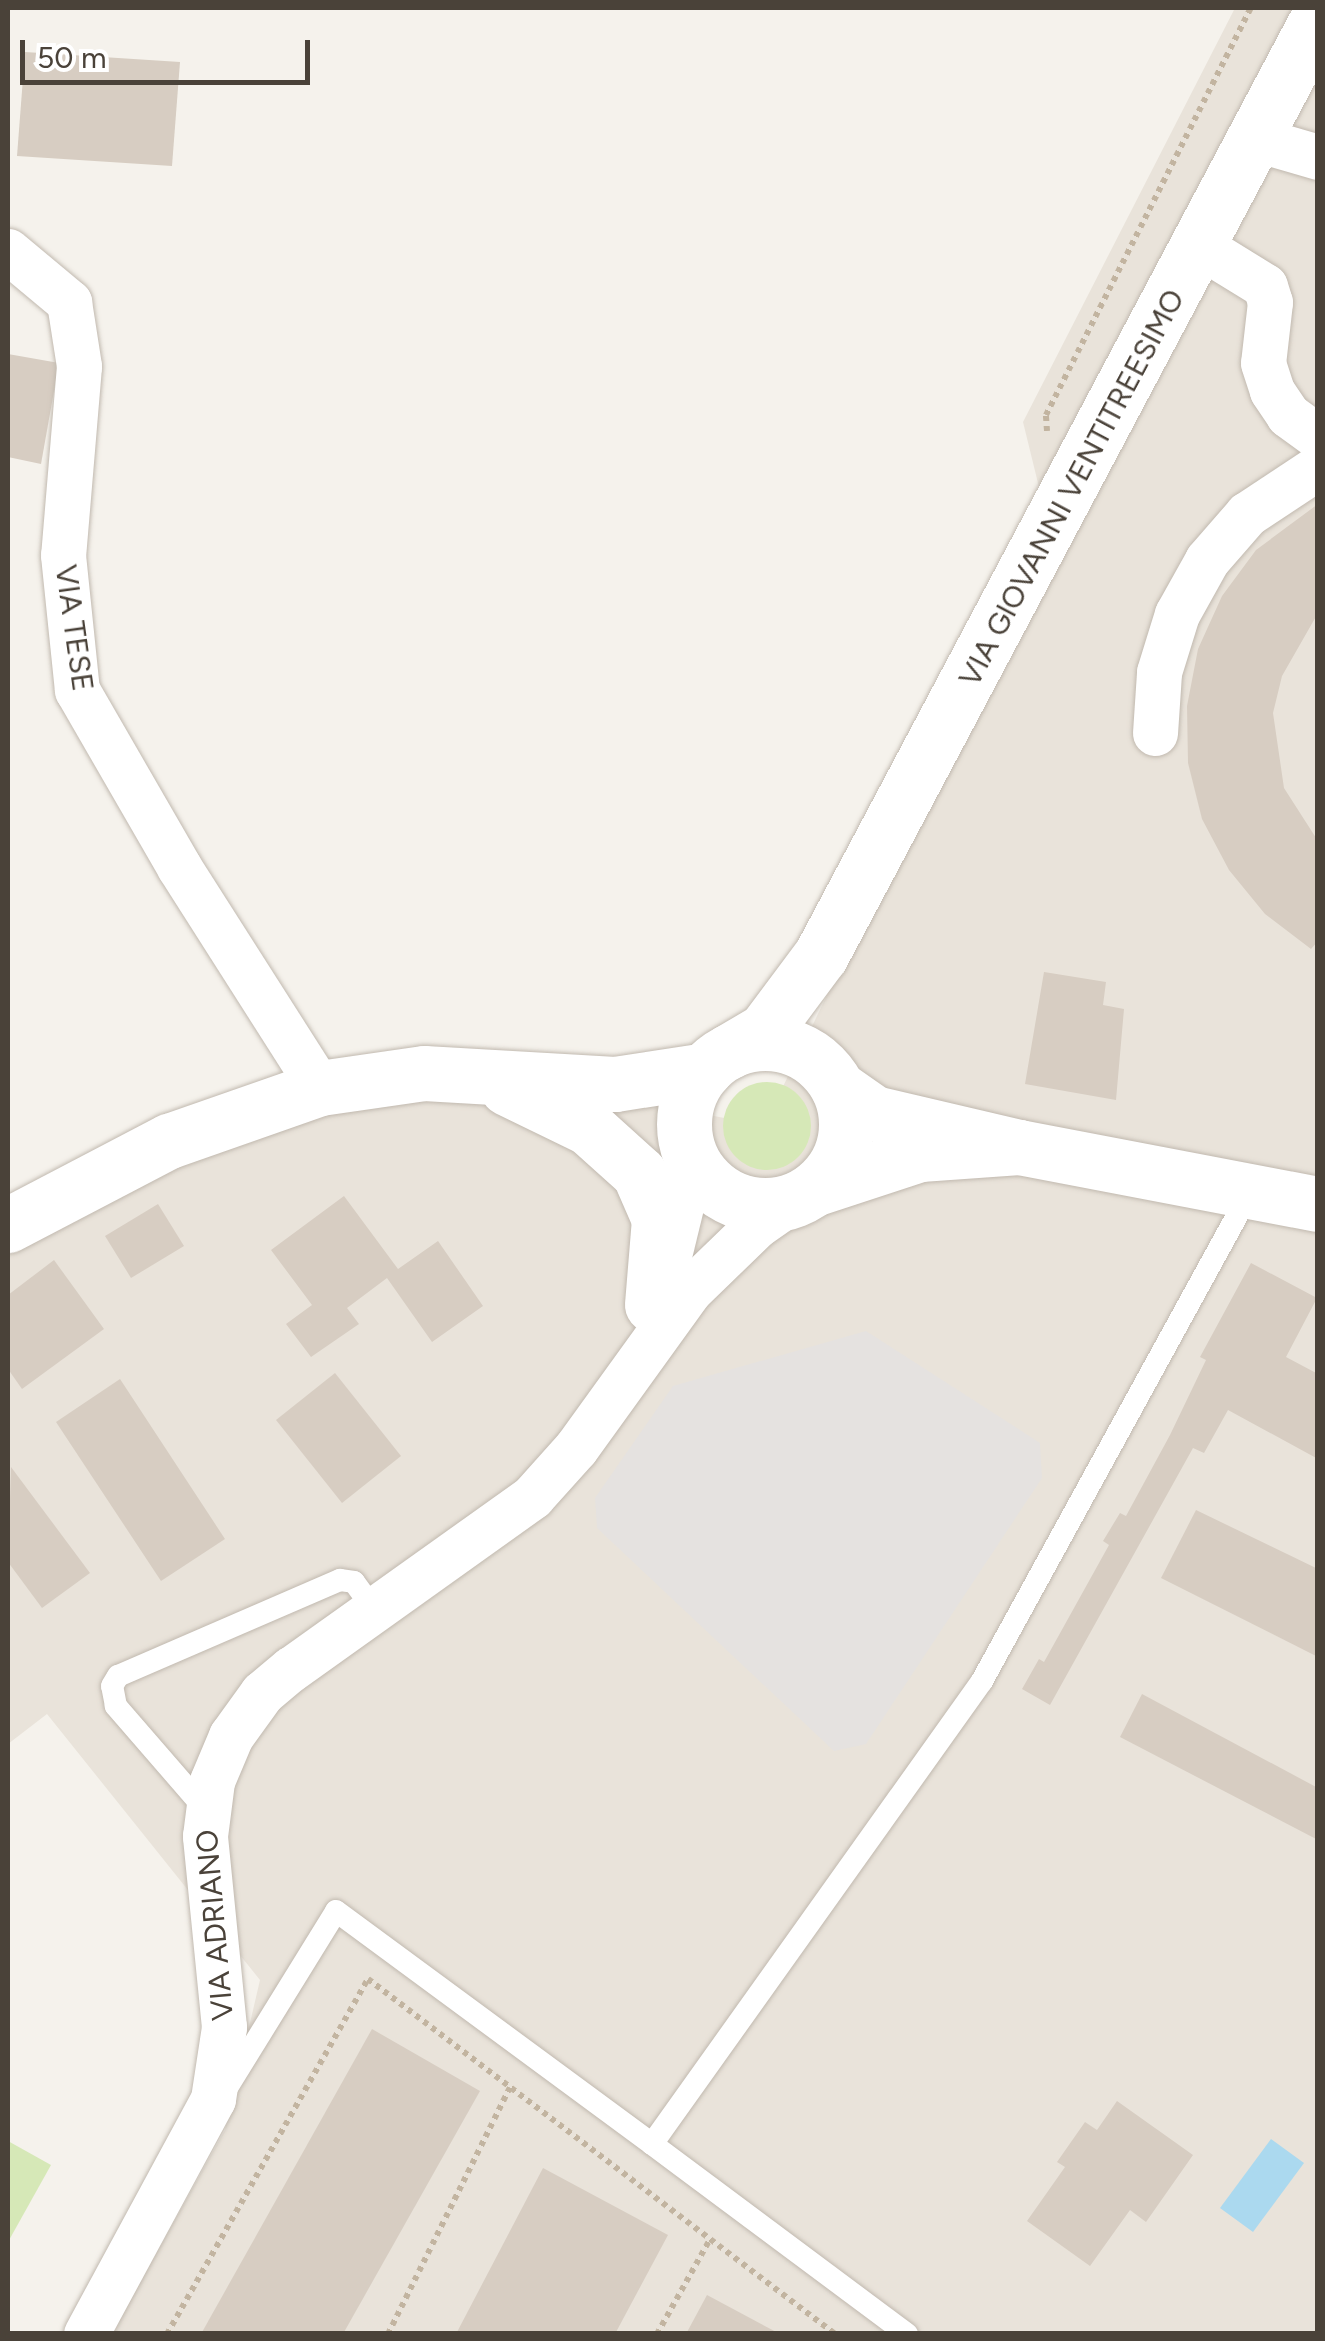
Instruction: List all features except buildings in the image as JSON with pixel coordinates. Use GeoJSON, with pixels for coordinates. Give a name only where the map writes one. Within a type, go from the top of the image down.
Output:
{"type":"FeatureCollection","features":[{"type":"Feature","properties":{"kind":"street","name":"VIA GIOVANNI VENTITREESIMO"},"geometry":{"type":"LineString","coordinates":[[716,1061],[765,1030],[821,955],[1318,18]]}},
{"type":"Feature","properties":{"kind":"street"},"geometry":{"type":"LineString","coordinates":[[1256,139],[1318,158]]}},
{"type":"Feature","properties":{"kind":"street"},"geometry":{"type":"LineString","coordinates":[[1200,246],[1265,286],[1270,302],[1262,362],[1272,391],[1288,416],[1318,437]]}},
{"type":"Feature","properties":{"kind":"street","name":"VIA TESE"},"geometry":{"type":"LineString","coordinates":[[8,251],[69,302],[79,366],[63,555],[77,690],[179,867],[320,1088]]}},
{"type":"Feature","properties":{"kind":"street"},"geometry":{"type":"LineString","coordinates":[[1154,733],[1160,672],[1173,628],[1207,560],[1247,514],[1318,467]]}},
{"type":"Feature","properties":{"kind":"street","name":"VIA GIOVANNI VENTITREESIMO"},"geometry":{"type":"LineString","coordinates":[[821,955],[812,1011],[830,1077]]}},
{"type":"Feature","properties":{"kind":"street"},"geometry":{"type":"LineString","coordinates":[[8,1225],[169,1141],[320,1088],[451,1072],[615,1084],[777,1044],[830,1077],[874,1113],[1019,1147],[1318,1204]]}},
{"type":"Feature","properties":{"kind":"street"},"geometry":{"type":"LineString","coordinates":[[691,1157],[686,1109],[716,1061]]}},
{"type":"Feature","properties":{"kind":"street"},"geometry":{"type":"LineString","coordinates":[[451,1072],[549,1105],[589,1128],[639,1173],[659,1219],[652,1305]]}},
{"type":"Feature","properties":{"kind":"street"},"geometry":{"type":"LineString","coordinates":[[510,1075],[639,1116],[691,1157],[724,1195],[746,1204],[804,1194],[920,1154],[1019,1147]]}},
{"type":"Feature","properties":{"kind":"street"},"geometry":{"type":"LineString","coordinates":[[804,1194],[845,1142],[830,1077]]}},
{"type":"Feature","properties":{"kind":"street","name":"VIA ADRIANO"},"geometry":{"type":"LineString","coordinates":[[596,1420],[652,1305],[678,1236],[691,1157]]}},
{"type":"Feature","properties":{"kind":"street","name":"VIA ADRIANO"},"geometry":{"type":"LineString","coordinates":[[86,2334],[214,2099],[224,2027],[206,1879],[206,1810],[220,1757],[262,1693],[532,1497],[596,1420],[690,1290],[756,1226],[804,1194]]}},
{"type":"Feature","properties":{"kind":"lane"},"geometry":{"type":"LineString","coordinates":[[652,2144],[982,1681],[1250,1192]]}},
{"type":"Feature","properties":{"kind":"lane"},"geometry":{"type":"LineString","coordinates":[[206,1810],[116,1706],[112,1686],[125,1670],[340,1580],[354,1582],[375,1611]]}},
{"type":"Feature","properties":{"kind":"lane"},"geometry":{"type":"LineString","coordinates":[[194,2140],[336,1910],[907,2334]]}},
{"type":"Feature","properties":{"kind":"path"},"geometry":{"type":"LineString","coordinates":[[1047,434],[1046,415],[1251,8]]}},
{"type":"Feature","properties":{"kind":"path"},"geometry":{"type":"LineString","coordinates":[[167,2334],[368,1980],[835,2334]]}},
{"type":"Feature","properties":{"kind":"path"},"geometry":{"type":"LineString","coordinates":[[388,2334],[510,2088]]}},
{"type":"Feature","properties":{"kind":"path"},"geometry":{"type":"LineString","coordinates":[[657,2334],[710,2238]]}},
{"type":"Feature","properties":{"kind":"shaded area"},"geometry":{"type":"Polygon","coordinates":[[[1235,8],[1317,8],[1317,2333],[112,2333],[225,2130],[260,1980],[47,1714],[8,1744],[8,1225],[169,1141],[510,1075],[764,1126],[1050,532],[1023,422],[1235,8]]]}},
{"type":"Feature","properties":{"kind":"shaded area"},"geometry":{"type":"Polygon","coordinates":[[[866,1331],[1040,1443],[1042,1478],[866,1744],[834,1751],[597,1528],[595,1498],[673,1386],[866,1331]]]}},
{"type":"Feature","properties":{"kind":"green space"},"geometry":{"type":"Polygon","coordinates":[[[767,1082],[784,1085],[798,1095],[808,1109],[808,1143],[798,1157],[784,1167],[767,1170],[750,1167],[736,1157],[726,1143],[723,1126],[726,1109],[736,1095],[750,1085],[767,1082]]]}},
{"type":"Feature","properties":{"kind":"green space"},"geometry":{"type":"Polygon","coordinates":[[[8,2141],[51,2165],[8,2242],[8,2141]]]}},
{"type":"Feature","properties":{"kind":"water"},"geometry":{"type":"Polygon","coordinates":[[[1271,2139],[1304,2163],[1253,2232],[1220,2208],[1271,2139]]]}}]}
